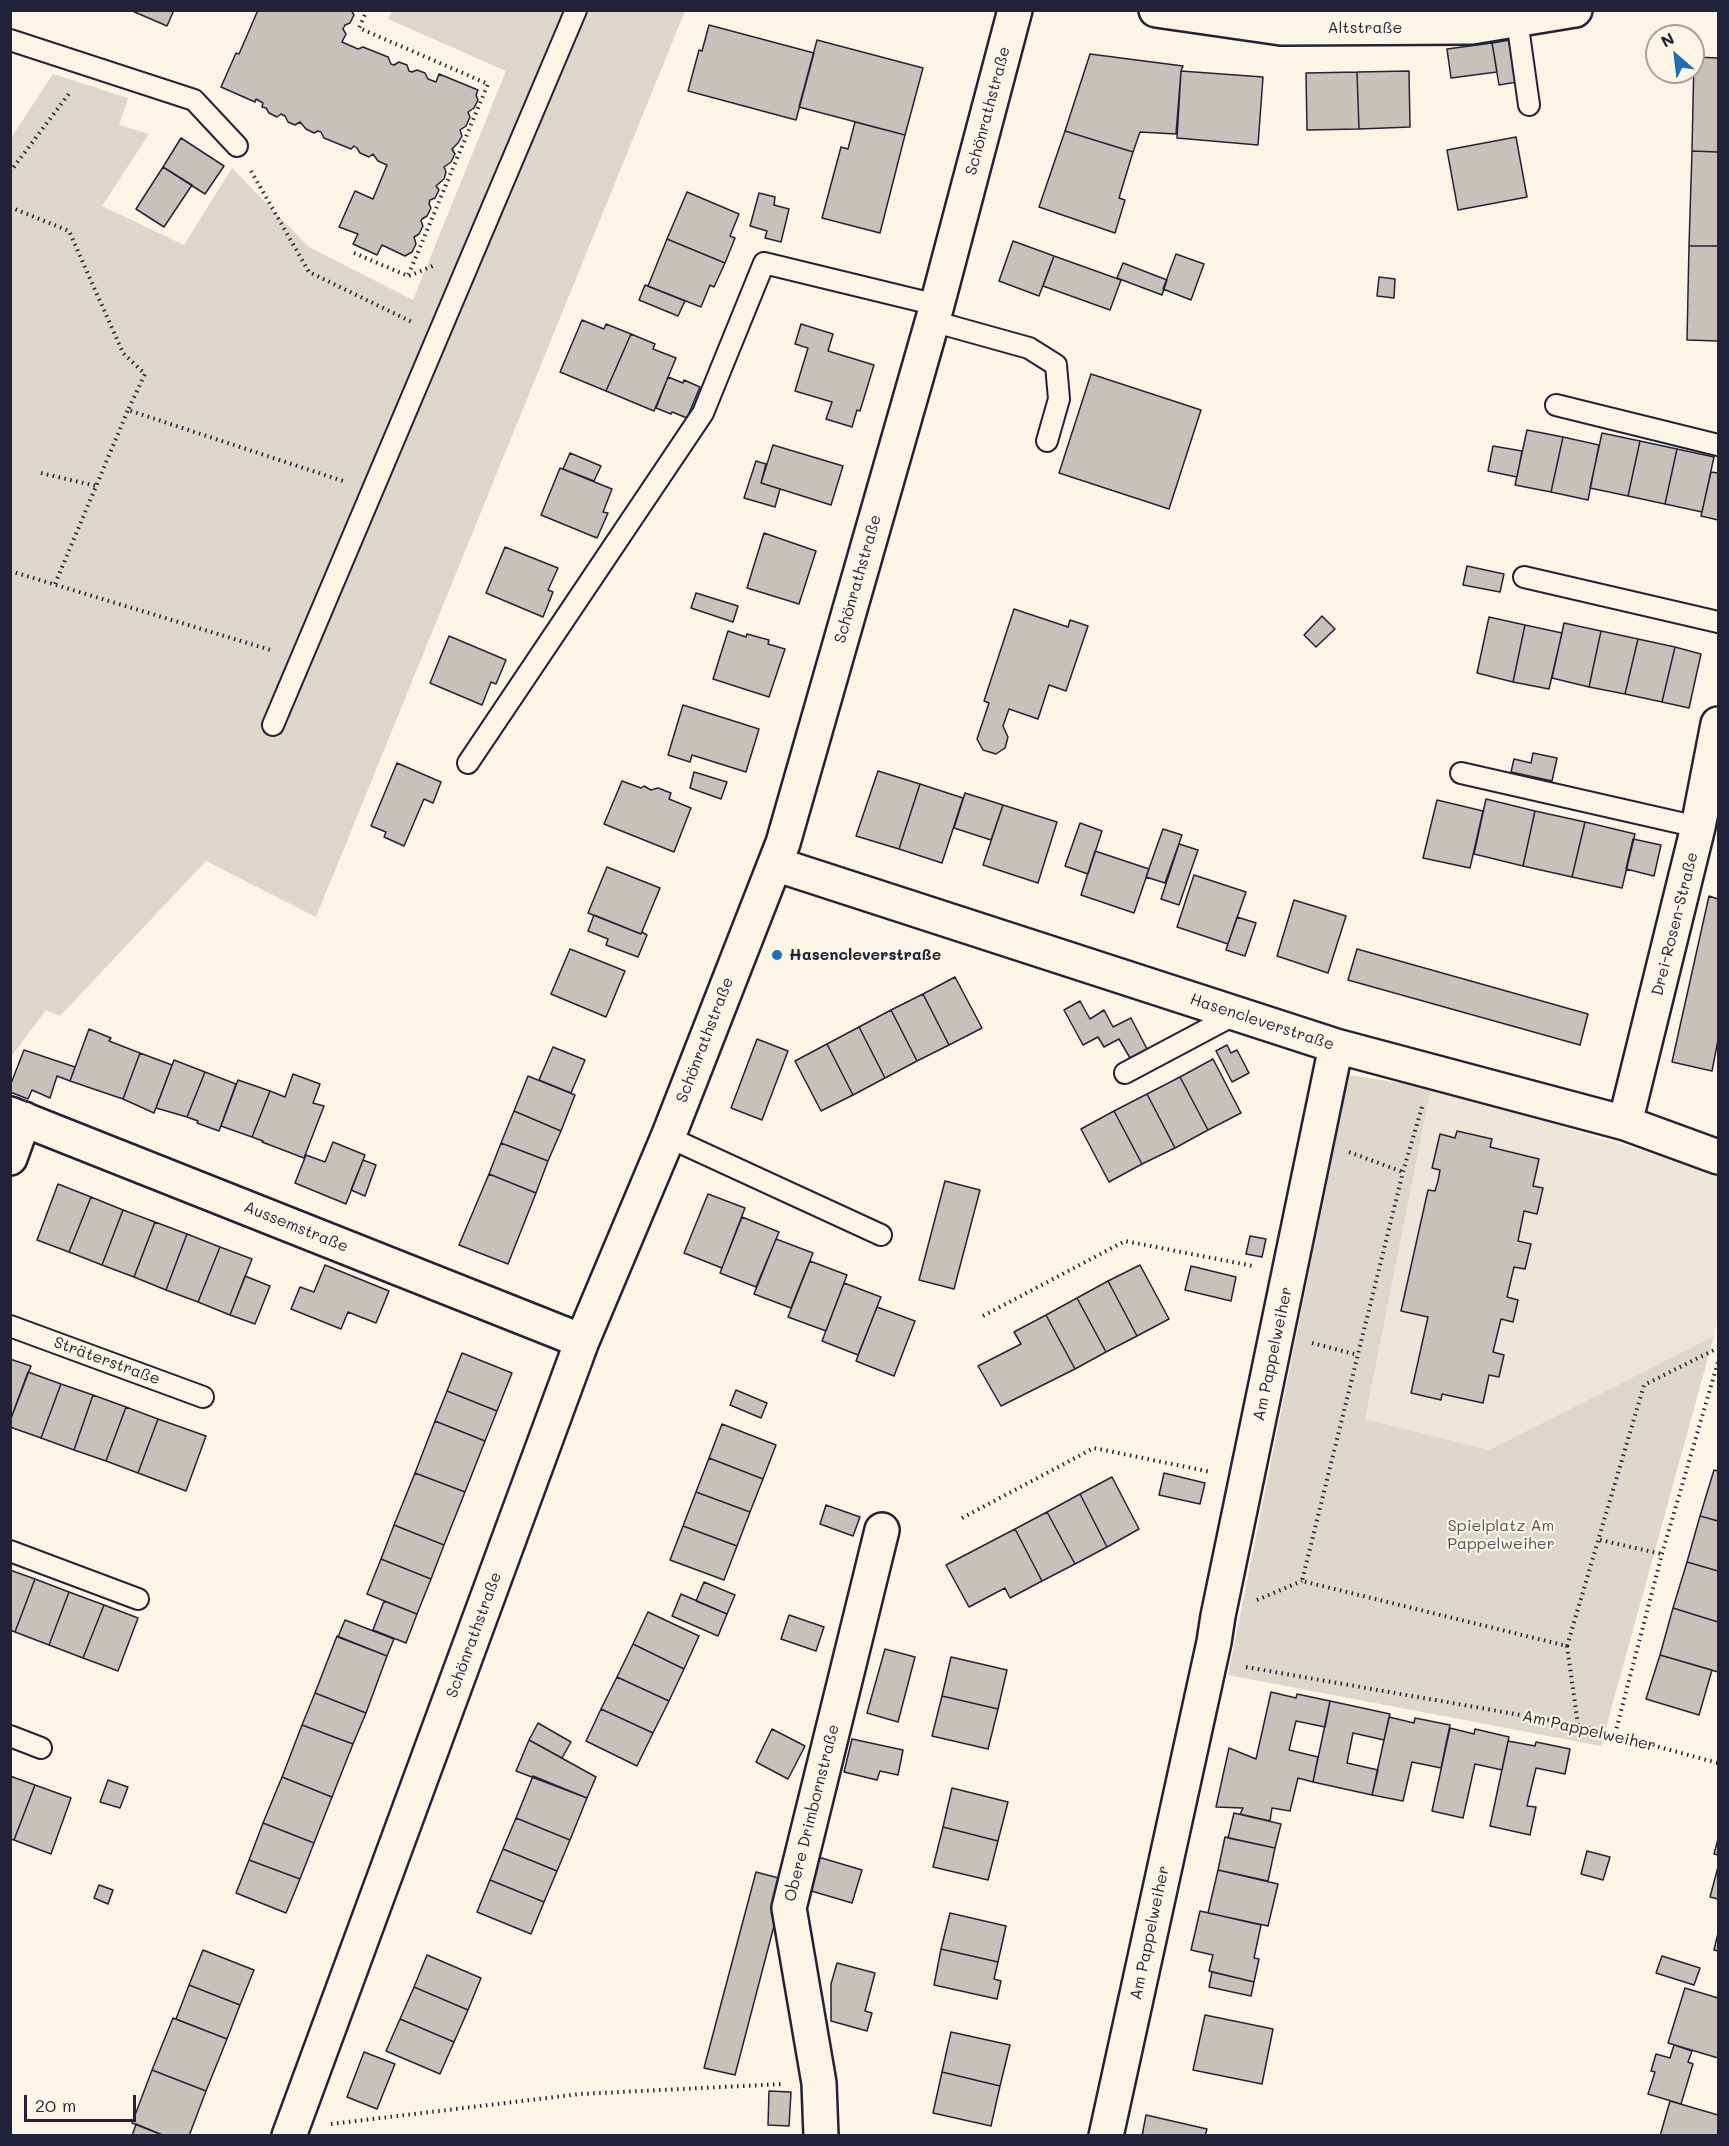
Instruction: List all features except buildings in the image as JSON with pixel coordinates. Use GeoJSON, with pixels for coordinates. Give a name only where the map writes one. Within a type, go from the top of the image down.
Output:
{"type":"FeatureCollection","features":[{"type":"Feature","properties":{"kind":"street","name":"Schönrathstraße"},"geometry":{"type":"LineString","coordinates":[[290,2132],[582,1341],[668,1137],[741,945],[783,843],[934,313],[1015,10]]}},
{"type":"Feature","properties":{"kind":"street","name":"Altstraße"},"geometry":{"type":"LineString","coordinates":[[1156,10],[1281,28],[1472,27],[1575,10]]}},
{"type":"Feature","properties":{"kind":"street","name":"Drei-Rosen-Straße"},"geometry":{"type":"LineString","coordinates":[[1625,1123],[1698,828],[1719,724]]}},
{"type":"Feature","properties":{"kind":"street","name":"Hasencleverstraße"},"geometry":{"type":"LineString","coordinates":[[775,864],[1336,1046],[1625,1123],[1719,1157]]}},
{"type":"Feature","properties":{"kind":"street","name":"Am Pappelweiher"},"geometry":{"type":"LineString","coordinates":[[1106,2136],[1209,1661],[1336,1046]]}},
{"type":"Feature","properties":{"kind":"street"},"geometry":{"type":"LineString","coordinates":[[10,1158],[17,1116]]}},
{"type":"Feature","properties":{"kind":"street","name":"Aussemstraße"},"geometry":{"type":"LineString","coordinates":[[17,1116],[582,1341]]}},
{"type":"Feature","properties":{"kind":"street","name":"Obere Drimbornstraße"},"geometry":{"type":"LineString","coordinates":[[821,2136],[819,2083],[789,1908],[882,1530]]}},
{"type":"Feature","properties":{"kind":"lane"},"geometry":{"type":"LineString","coordinates":[[273,725],[576,10]]}},
{"type":"Feature","properties":{"kind":"lane"},"geometry":{"type":"LineString","coordinates":[[1517,20],[1529,105]]}},
{"type":"Feature","properties":{"kind":"lane"},"geometry":{"type":"LineString","coordinates":[[10,40],[194,100],[237,146]]}},
{"type":"Feature","properties":{"kind":"lane"},"geometry":{"type":"LineString","coordinates":[[468,763],[704,413],[764,263],[934,313],[1029,348],[1056,365],[1059,399],[1047,441]]}},
{"type":"Feature","properties":{"kind":"lane"},"geometry":{"type":"LineString","coordinates":[[1556,405],[1719,445]]}},
{"type":"Feature","properties":{"kind":"lane"},"geometry":{"type":"LineString","coordinates":[[1524,576],[1719,622]]}},
{"type":"Feature","properties":{"kind":"lane"},"geometry":{"type":"LineString","coordinates":[[1461,773],[1698,828]]}},
{"type":"Feature","properties":{"kind":"lane"},"geometry":{"type":"LineString","coordinates":[[1125,1073],[1236,1014]]}},
{"type":"Feature","properties":{"kind":"lane"},"geometry":{"type":"LineString","coordinates":[[668,1137],[881,1235]]}},
{"type":"Feature","properties":{"kind":"lane","name":"Sträterstraße"},"geometry":{"type":"LineString","coordinates":[[10,1326],[203,1397]]}},
{"type":"Feature","properties":{"kind":"lane"},"geometry":{"type":"LineString","coordinates":[[10,1551],[138,1599]]}},
{"type":"Feature","properties":{"kind":"lane"},"geometry":{"type":"LineString","coordinates":[[10,1736],[41,1748]]}},
{"type":"Feature","properties":{"kind":"path"},"geometry":{"type":"LineString","coordinates":[[354,253],[408,276],[488,84],[359,28],[367,10]]}},
{"type":"Feature","properties":{"kind":"path"},"geometry":{"type":"LineString","coordinates":[[10,172],[90,66]]}},
{"type":"Feature","properties":{"kind":"path"},"geometry":{"type":"LineString","coordinates":[[237,146],[309,272],[439,335]]}},
{"type":"Feature","properties":{"kind":"path"},"geometry":{"type":"LineString","coordinates":[[10,207],[69,231],[123,353],[145,374],[55,584]]}},
{"type":"Feature","properties":{"kind":"path"},"geometry":{"type":"LineString","coordinates":[[128,410],[372,491]]}},
{"type":"Feature","properties":{"kind":"path"},"geometry":{"type":"LineString","coordinates":[[40,473],[96,486]]}},
{"type":"Feature","properties":{"kind":"path"},"geometry":{"type":"LineString","coordinates":[[10,571],[301,659]]}},
{"type":"Feature","properties":{"kind":"path"},"geometry":{"type":"LineString","coordinates":[[1433,1071],[1403,1172],[1302,1581],[1567,1646]]}},
{"type":"Feature","properties":{"kind":"path"},"geometry":{"type":"LineString","coordinates":[[1317,1140],[1403,1172]]}},
{"type":"Feature","properties":{"kind":"path"},"geometry":{"type":"LineString","coordinates":[[983,1316],[1125,1241],[1289,1273]]}},
{"type":"Feature","properties":{"kind":"path"},"geometry":{"type":"LineString","coordinates":[[1276,1335],[1358,1354]]}},
{"type":"Feature","properties":{"kind":"path"},"geometry":{"type":"LineString","coordinates":[[1578,1725],[1567,1646],[1644,1385],[1719,1348]]}},
{"type":"Feature","properties":{"kind":"path"},"geometry":{"type":"LineString","coordinates":[[1615,1734],[1662,1554],[1719,1362]]}},
{"type":"Feature","properties":{"kind":"path"},"geometry":{"type":"LineString","coordinates":[[962,1518],[1094,1448],[1246,1479]]}},
{"type":"Feature","properties":{"kind":"path"},"geometry":{"type":"LineString","coordinates":[[1600,1540],[1662,1554]]}},
{"type":"Feature","properties":{"kind":"path","name":"Am Pappelweiher"},"geometry":{"type":"LineString","coordinates":[[1209,1661],[1578,1725],[1719,1763]]}},
{"type":"Feature","properties":{"kind":"path"},"geometry":{"type":"LineString","coordinates":[[290,2132],[580,2094],[819,2083]]}},
{"type":"Feature","properties":{"kind":"shaded area"},"geometry":{"type":"Polygon","coordinates":[[[1431,1088],[1718,1173],[1718,1316],[1714,1336],[1489,1450],[1365,1419],[1431,1088]]]}},
{"type":"Feature","properties":{"kind":"green space"},"geometry":{"type":"Polygon","coordinates":[[[392,11],[685,11],[316,917],[206,861],[60,1016],[46,1010],[11,1057],[11,138],[53,74],[128,98],[119,125],[149,134],[102,206],[184,245],[232,168],[309,247],[413,300],[506,71],[388,19],[392,11]]]}},
{"type":"Feature","properties":{"kind":"green space","name":"Spielplatz Am Pappelweiher"},"geometry":{"type":"Polygon","coordinates":[[[1349,1075],[1431,1088],[1365,1419],[1489,1450],[1714,1336],[1601,1746],[1228,1675],[1349,1075]]]}},
{"type":"Feature","properties":{"kind":"place","name":"Hasencleverstraße"},"geometry":{"type":"Point","coordinates":[777,955]}}]}
